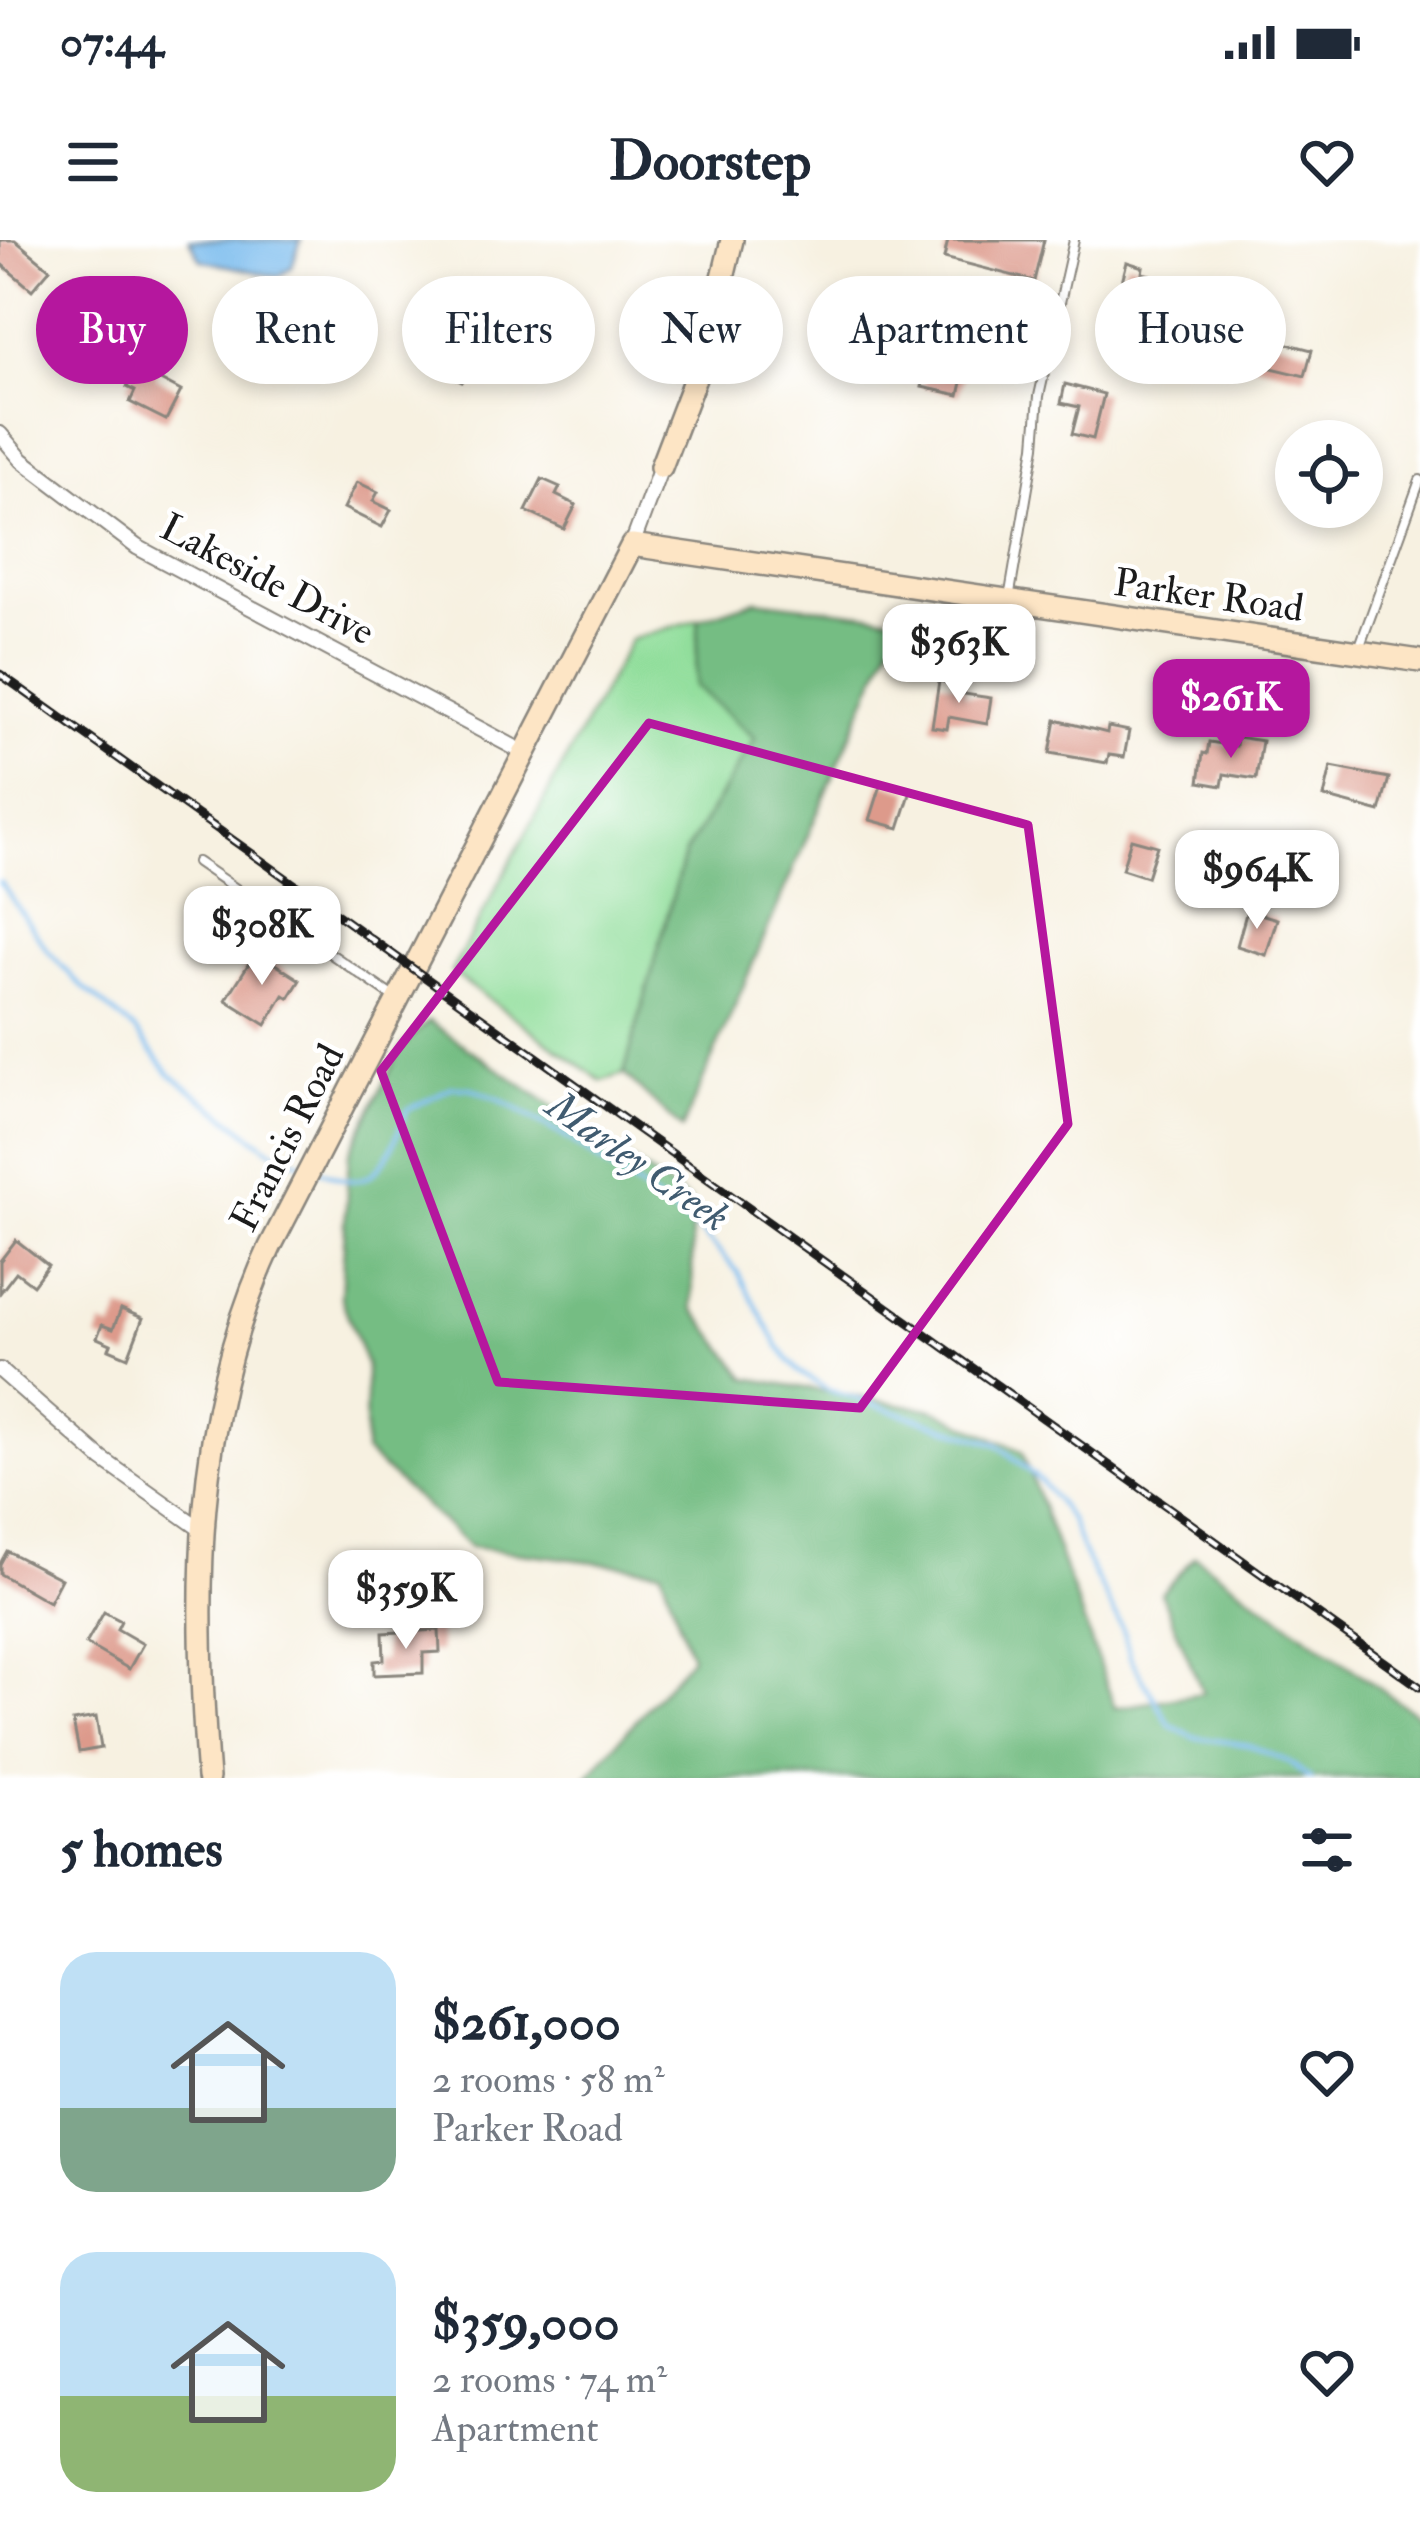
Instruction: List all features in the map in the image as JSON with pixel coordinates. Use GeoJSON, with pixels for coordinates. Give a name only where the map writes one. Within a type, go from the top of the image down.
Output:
{"type":"FeatureCollection","features":[{"type":"Feature","properties":{"kind":"street","name":"Francis Road"},"geometry":{"type":"LineString","coordinates":[[208,1778],[202,1698],[202,1531],[214,1432],[235,1342],[260,1268],[632,545],[705,352],[732,240]]}},
{"type":"Feature","properties":{"kind":"street","name":"Lakeside Drive"},"geometry":{"type":"LineString","coordinates":[[0,434],[22,460],[137,547],[524,752]]}},
{"type":"Feature","properties":{"kind":"street","name":"Parker Road"},"geometry":{"type":"LineString","coordinates":[[632,545],[1420,661]]}},
{"type":"Feature","properties":{"kind":"street"},"geometry":{"type":"LineString","coordinates":[[0,1370],[102,1459],[202,1531]]}},
{"type":"Feature","properties":{"kind":"lane"},"geometry":{"type":"LineString","coordinates":[[1009,601],[1039,396],[1074,240]]}},
{"type":"Feature","properties":{"kind":"lane"},"geometry":{"type":"LineString","coordinates":[[1358,652],[1420,480]]}},
{"type":"Feature","properties":{"kind":"lane"},"geometry":{"type":"LineString","coordinates":[[196,862],[396,999]]}},
{"type":"Feature","properties":{"kind":"highlighted area"},"geometry":{"type":"Polygon","coordinates":[[[649,723],[1028,825],[1068,1124],[860,1408],[498,1382],[381,1071],[649,723]]]}},
{"type":"Feature","properties":{"kind":"green space"},"geometry":{"type":"Polygon","coordinates":[[[756,600],[901,618],[682,1129],[624,1074],[684,855],[755,738],[695,686],[699,619],[756,600]]]}},
{"type":"Feature","properties":{"kind":"green space"},"geometry":{"type":"Polygon","coordinates":[[[699,619],[695,686],[755,738],[684,855],[624,1074],[602,1081],[451,972],[631,639],[699,619]]]}},
{"type":"Feature","properties":{"kind":"green space"},"geometry":{"type":"Polygon","coordinates":[[[429,1021],[691,1202],[693,1308],[747,1378],[935,1410],[1022,1451],[1115,1708],[1203,1693],[1161,1593],[1195,1556],[1420,1717],[1420,1778],[586,1778],[691,1657],[661,1570],[470,1547],[365,1452],[366,1365],[341,1297],[349,1154],[402,1046],[429,1021]]]}},
{"type":"Feature","properties":{"kind":"water"},"geometry":{"type":"Polygon","coordinates":[[[189,240],[301,240],[292,267],[279,276],[201,260],[189,240]]]}},
{"type":"Feature","properties":{"kind":"building"},"geometry":{"type":"Polygon","coordinates":[[[0,240],[15,240],[50,269],[36,276],[32,290],[0,263],[0,240]]]}},
{"type":"Feature","properties":{"kind":"building"},"geometry":{"type":"Polygon","coordinates":[[[948,240],[1044,240],[1035,276],[1014,276],[944,258],[948,240]]]}},
{"type":"Feature","properties":{"kind":"building"},"geometry":{"type":"Polygon","coordinates":[[[1127,262],[1155,276],[1123,276],[1127,262]]]}},
{"type":"Feature","properties":{"kind":"building"},"geometry":{"type":"Polygon","coordinates":[[[1286,343],[1312,350],[1305,376],[1286,371],[1286,343]]]}},
{"type":"Feature","properties":{"kind":"building"},"geometry":{"type":"Polygon","coordinates":[[[168,384],[181,391],[166,420],[130,402],[135,391],[127,387],[168,384]]]}},
{"type":"Feature","properties":{"kind":"building"},"geometry":{"type":"Polygon","coordinates":[[[923,384],[962,384],[959,395],[923,384]]]}},
{"type":"Feature","properties":{"kind":"building"},"geometry":{"type":"Polygon","coordinates":[[[1065,384],[1104,394],[1093,439],[1072,434],[1079,407],[1061,403],[1065,384]]]}},
{"type":"Feature","properties":{"kind":"building"},"geometry":{"type":"Polygon","coordinates":[[[542,479],[560,487],[556,495],[576,505],[564,529],[526,511],[542,479]]]}},
{"type":"Feature","properties":{"kind":"building"},"geometry":{"type":"Polygon","coordinates":[[[357,482],[378,492],[373,501],[391,510],[382,527],[344,508],[357,482]]]}},
{"type":"Feature","properties":{"kind":"building"},"geometry":{"type":"Polygon","coordinates":[[[939,681],[965,685],[964,694],[991,698],[987,724],[949,717],[947,729],[932,727],[939,681]]]}},
{"type":"Feature","properties":{"kind":"building"},"geometry":{"type":"Polygon","coordinates":[[[1056,720],[1107,733],[1108,727],[1129,731],[1124,757],[1109,755],[1107,763],[1050,753],[1056,720]]]}},
{"type":"Feature","properties":{"kind":"building"},"geometry":{"type":"Polygon","coordinates":[[[1237,737],[1262,741],[1256,779],[1224,774],[1222,786],[1199,782],[1209,742],[1236,746],[1237,737]]]}},
{"type":"Feature","properties":{"kind":"building"},"geometry":{"type":"Polygon","coordinates":[[[1331,767],[1389,778],[1380,812],[1324,797],[1331,767]]]}},
{"type":"Feature","properties":{"kind":"building"},"geometry":{"type":"Polygon","coordinates":[[[882,782],[911,791],[899,828],[870,820],[882,782]]]}},
{"type":"Feature","properties":{"kind":"building"},"geometry":{"type":"Polygon","coordinates":[[[1131,839],[1157,846],[1147,877],[1122,869],[1131,839]]]}},
{"type":"Feature","properties":{"kind":"building"},"geometry":{"type":"Polygon","coordinates":[[[1247,910],[1277,919],[1266,955],[1237,946],[1247,910]]]}},
{"type":"Feature","properties":{"kind":"building"},"geometry":{"type":"Polygon","coordinates":[[[256,952],[300,980],[289,998],[284,995],[266,1025],[226,1000],[256,952]]]}},
{"type":"Feature","properties":{"kind":"building"},"geometry":{"type":"Polygon","coordinates":[[[16,1240],[48,1265],[33,1285],[16,1272],[0,1293],[0,1261],[16,1240]]]}},
{"type":"Feature","properties":{"kind":"building"},"geometry":{"type":"Polygon","coordinates":[[[121,1309],[143,1318],[128,1357],[97,1338],[102,1325],[113,1329],[121,1309]]]}},
{"type":"Feature","properties":{"kind":"building"},"geometry":{"type":"Polygon","coordinates":[[[7,1551],[61,1579],[49,1602],[0,1574],[7,1551]]]}},
{"type":"Feature","properties":{"kind":"building"},"geometry":{"type":"Polygon","coordinates":[[[104,1612],[121,1621],[117,1629],[143,1644],[129,1669],[86,1644],[104,1612]]]}},
{"type":"Feature","properties":{"kind":"building"},"geometry":{"type":"Polygon","coordinates":[[[439,1630],[440,1652],[423,1653],[423,1673],[374,1675],[374,1661],[384,1660],[383,1633],[439,1630]]]}},
{"type":"Feature","properties":{"kind":"building"},"geometry":{"type":"Polygon","coordinates":[[[96,1717],[101,1748],[79,1752],[73,1721],[96,1717]]]}},
{"type":"Feature","properties":{"kind":"waterway","name":"Marley Creek"},"geometry":{"type":"LineString","coordinates":[[0,882],[48,951],[136,1031],[170,1074],[268,1148],[304,1164]]}},
{"type":"Feature","properties":{"kind":"waterway","name":"Marley Creek"},"geometry":{"type":"LineString","coordinates":[[320,1170],[348,1180],[371,1174],[387,1156],[407,1110],[452,1087],[498,1099],[562,1135],[699,1230],[737,1271],[779,1347],[798,1371],[828,1390],[997,1444],[1042,1482],[1071,1521],[1123,1630],[1130,1657],[1170,1725],[1193,1737],[1248,1745],[1289,1762],[1310,1778]]}},
{"type":"Feature","properties":{"kind":"railway"},"geometry":{"type":"LineString","coordinates":[[0,674],[1420,1687]]}}]}
